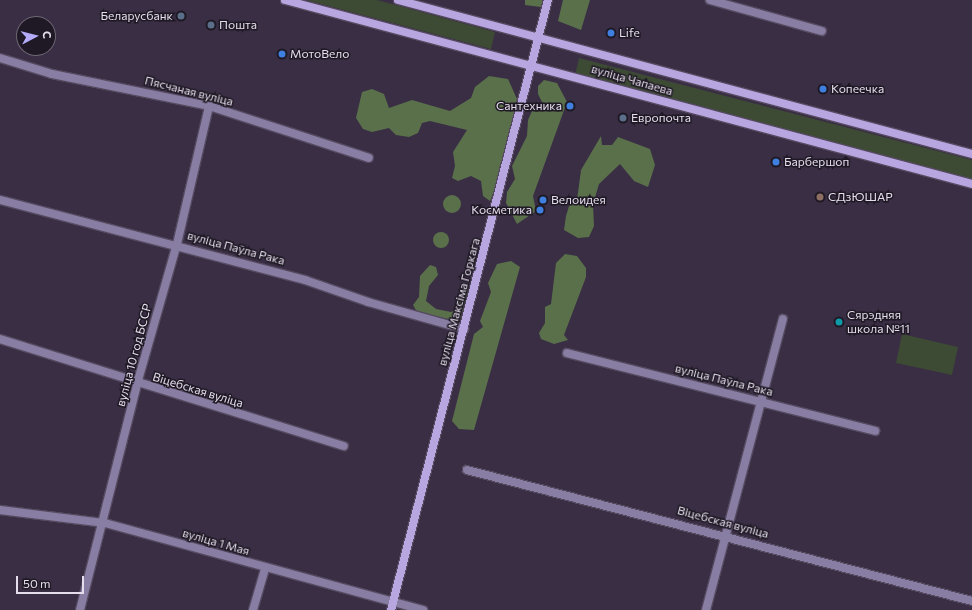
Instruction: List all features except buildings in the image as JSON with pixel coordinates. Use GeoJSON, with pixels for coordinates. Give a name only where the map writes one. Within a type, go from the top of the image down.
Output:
{"type":"FeatureCollection","features":[{"type":"Feature","properties":{"kind":"main road","name":"вуліца Чапаева"},"geometry":{"type":"LineString","coordinates":[[285,0],[972,184]]}},
{"type":"Feature","properties":{"kind":"main road","name":"вуліца Чапаева"},"geometry":{"type":"LineString","coordinates":[[398,0],[972,154]]}},
{"type":"Feature","properties":{"kind":"main road","name":"вуліца Максіма Горкага"},"geometry":{"type":"LineString","coordinates":[[392,606],[548,0]]}},
{"type":"Feature","properties":{"kind":"street"},"geometry":{"type":"LineString","coordinates":[[710,0],[822,31]]}},
{"type":"Feature","properties":{"kind":"street","name":"Пясчаная вуліца"},"geometry":{"type":"LineString","coordinates":[[0,58],[52,74],[209,106],[369,158]]}},
{"type":"Feature","properties":{"kind":"street","name":"вуліца 10 год БССР"},"geometry":{"type":"LineString","coordinates":[[80,610],[104,523],[137,384],[177,244],[209,106]]}},
{"type":"Feature","properties":{"kind":"street","name":"вуліца Паўла Рака"},"geometry":{"type":"LineString","coordinates":[[0,200],[177,244],[464,329]]}},
{"type":"Feature","properties":{"kind":"street"},"geometry":{"type":"LineString","coordinates":[[706,610],[762,402],[782,319]]}},
{"type":"Feature","properties":{"kind":"street","name":"Віцебская вуліца"},"geometry":{"type":"LineString","coordinates":[[0,339],[125,376],[137,384],[344,446]]}},
{"type":"Feature","properties":{"kind":"street","name":"вуліца Паўла Рака"},"geometry":{"type":"LineString","coordinates":[[567,353],[875,431]]}},
{"type":"Feature","properties":{"kind":"street","name":"Віцебская вуліца"},"geometry":{"type":"LineString","coordinates":[[467,470],[727,535],[972,602]]}},
{"type":"Feature","properties":{"kind":"street","name":"вуліца 1 Мая"},"geometry":{"type":"LineString","coordinates":[[0,510],[104,523],[392,606],[423,610]]}},
{"type":"Feature","properties":{"kind":"street"},"geometry":{"type":"LineString","coordinates":[[253,610],[264,569]]}},
{"type":"Feature","properties":{"kind":"green space"},"geometry":{"type":"Polygon","coordinates":[[[306,0],[377,0],[495,32],[491,49],[306,0]]]}},
{"type":"Feature","properties":{"kind":"green space"},"geometry":{"type":"Polygon","coordinates":[[[525,0],[543,0],[541,7],[525,5],[525,0]]]}},
{"type":"Feature","properties":{"kind":"green space"},"geometry":{"type":"Polygon","coordinates":[[[563,0],[590,0],[581,30],[558,21],[563,0]]]}},
{"type":"Feature","properties":{"kind":"green space"},"geometry":{"type":"Polygon","coordinates":[[[579,58],[972,160],[972,181],[575,76],[579,58]]]}},
{"type":"Feature","properties":{"kind":"green space"},"geometry":{"type":"Polygon","coordinates":[[[489,76],[508,79],[517,99],[504,162],[499,167],[500,176],[490,201],[483,196],[481,181],[471,176],[458,181],[452,178],[455,166],[453,152],[467,130],[430,121],[422,123],[418,133],[409,137],[396,135],[389,128],[372,132],[363,129],[356,118],[362,92],[372,89],[384,94],[389,108],[412,100],[450,111],[471,98],[475,87],[489,76]]]}},
{"type":"Feature","properties":{"kind":"green space"},"geometry":{"type":"Polygon","coordinates":[[[544,80],[557,83],[567,102],[533,196],[536,211],[517,224],[506,203],[507,192],[515,179],[512,166],[527,136],[528,120],[532,111],[544,106],[538,94],[538,86],[544,80]]]}},
{"type":"Feature","properties":{"kind":"green space"},"geometry":{"type":"Polygon","coordinates":[[[601,136],[602,145],[612,145],[618,137],[650,149],[655,165],[648,187],[634,181],[620,164],[599,184],[593,204],[594,226],[589,237],[578,238],[564,230],[566,216],[570,203],[577,200],[581,170],[601,136]]]}},
{"type":"Feature","properties":{"kind":"green space"},"geometry":{"type":"Polygon","coordinates":[[[452,195],[458,198],[461,204],[458,210],[452,213],[446,210],[443,204],[446,198],[452,195]]]}},
{"type":"Feature","properties":{"kind":"green space"},"geometry":{"type":"Polygon","coordinates":[[[441,232],[447,234],[449,240],[447,246],[441,248],[435,246],[433,240],[435,234],[441,232]]]}},
{"type":"Feature","properties":{"kind":"green space"},"geometry":{"type":"Polygon","coordinates":[[[565,254],[577,256],[586,268],[586,277],[564,335],[568,340],[554,344],[541,339],[539,333],[545,323],[545,307],[551,304],[556,263],[565,254]]]}},
{"type":"Feature","properties":{"kind":"green space"},"geometry":{"type":"Polygon","coordinates":[[[511,261],[520,267],[474,430],[459,429],[452,421],[474,334],[483,327],[480,321],[491,292],[488,283],[497,264],[511,261]]]}},
{"type":"Feature","properties":{"kind":"green space"},"geometry":{"type":"Polygon","coordinates":[[[430,265],[436,267],[438,275],[429,286],[426,301],[436,309],[451,312],[456,309],[466,285],[469,290],[465,313],[458,321],[417,312],[413,305],[419,297],[420,276],[430,265]]]}},
{"type":"Feature","properties":{"kind":"green space"},"geometry":{"type":"Polygon","coordinates":[[[902,334],[958,347],[952,375],[896,363],[902,334]]]}},
{"type":"Feature","properties":{"kind":"place","name":"Беларусбанк"},"geometry":{"type":"Point","coordinates":[181,16]}},
{"type":"Feature","properties":{"kind":"place","name":"Пошта"},"geometry":{"type":"Point","coordinates":[211,25]}},
{"type":"Feature","properties":{"kind":"place","name":"Life"},"geometry":{"type":"Point","coordinates":[611,33]}},
{"type":"Feature","properties":{"kind":"place","name":"МотоВело"},"geometry":{"type":"Point","coordinates":[282,54]}},
{"type":"Feature","properties":{"kind":"place","name":"Копеечка"},"geometry":{"type":"Point","coordinates":[823,89]}},
{"type":"Feature","properties":{"kind":"place","name":"Сантехника"},"geometry":{"type":"Point","coordinates":[570,106]}},
{"type":"Feature","properties":{"kind":"place","name":"Европочта"},"geometry":{"type":"Point","coordinates":[623,118]}},
{"type":"Feature","properties":{"kind":"place","name":"Барбершоп"},"geometry":{"type":"Point","coordinates":[776,162]}},
{"type":"Feature","properties":{"kind":"place","name":"СДзЮШАР"},"geometry":{"type":"Point","coordinates":[820,197]}},
{"type":"Feature","properties":{"kind":"place","name":"Велоидея"},"geometry":{"type":"Point","coordinates":[543,200]}},
{"type":"Feature","properties":{"kind":"place","name":"Косметика"},"geometry":{"type":"Point","coordinates":[540,210]}},
{"type":"Feature","properties":{"kind":"place","name":"Сярэдняя школа №11"},"geometry":{"type":"Point","coordinates":[839,322]}}]}
